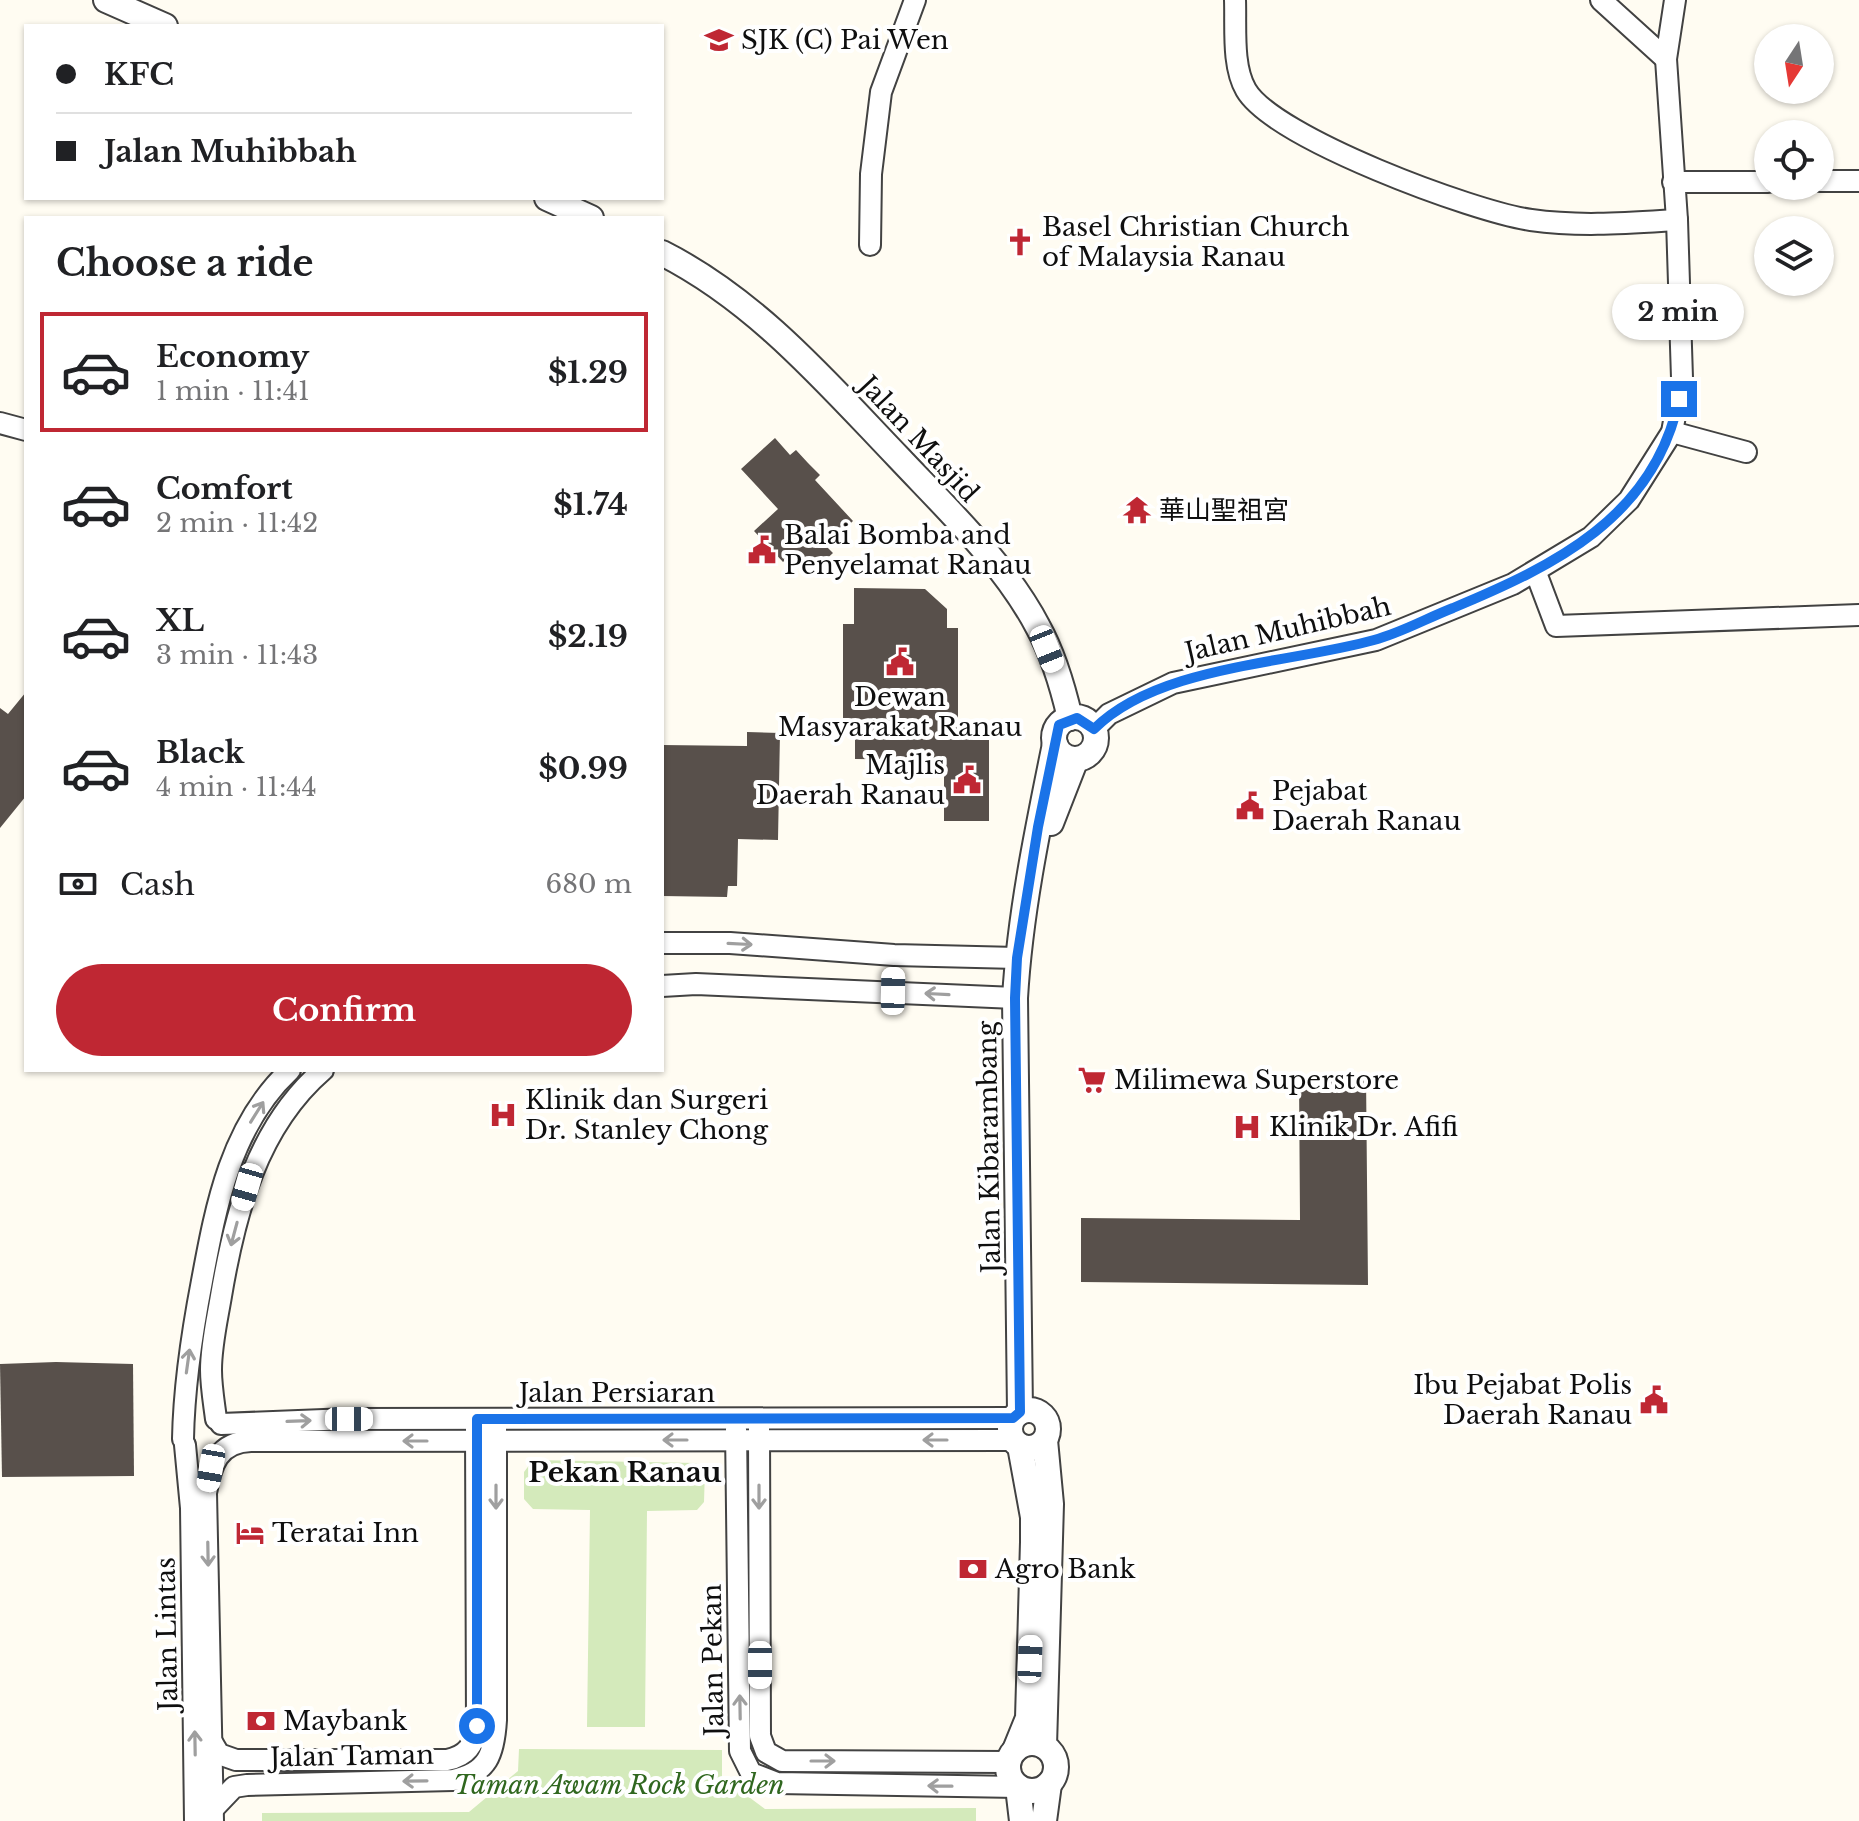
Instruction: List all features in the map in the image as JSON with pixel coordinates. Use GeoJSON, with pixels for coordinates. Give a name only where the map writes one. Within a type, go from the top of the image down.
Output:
{"type":"FeatureCollection","features":[{"type":"Feature","properties":{"kind":"street"},"geometry":{"type":"LineString","coordinates":[[106,0],[160,24]]}},
{"type":"Feature","properties":{"kind":"street"},"geometry":{"type":"LineString","coordinates":[[870,245],[871,174],[881,92],[915,0]]}},
{"type":"Feature","properties":{"kind":"street"},"geometry":{"type":"LineString","coordinates":[[1235,0],[1239,69],[1245,88],[1271,117],[1319,144],[1442,193],[1530,220],[1587,225],[1677,220]]}},
{"type":"Feature","properties":{"kind":"street"},"geometry":{"type":"LineString","coordinates":[[1601,0],[1666,59]]}},
{"type":"Feature","properties":{"kind":"street","name":"Jalan Muhibbah"},"geometry":{"type":"LineString","coordinates":[[1094,729],[1109,714],[1173,683],[1376,640],[1536,573],[1610,521],[1646,476],[1672,432],[1682,378],[1677,220],[1666,59],[1675,0]]}},
{"type":"Feature","properties":{"kind":"street"},"geometry":{"type":"LineString","coordinates":[[1834,181],[1859,181]]}},
{"type":"Feature","properties":{"kind":"street"},"geometry":{"type":"LineString","coordinates":[[1673,182],[1754,182]]}},
{"type":"Feature","properties":{"kind":"street"},"geometry":{"type":"LineString","coordinates":[[551,200],[587,216]]}},
{"type":"Feature","properties":{"kind":"street","name":"Jalan Masjid"},"geometry":{"type":"LineString","coordinates":[[664,254],[731,295],[801,355],[975,539],[1038,627],[1064,693],[1070,718]]}},
{"type":"Feature","properties":{"kind":"street"},"geometry":{"type":"LineString","coordinates":[[0,423],[24,429]]}},
{"type":"Feature","properties":{"kind":"street"},"geometry":{"type":"LineString","coordinates":[[1672,432],[1746,452]]}},
{"type":"Feature","properties":{"kind":"street"},"geometry":{"type":"LineString","coordinates":[[1536,573],[1556,626],[1859,615]]}},
{"type":"Feature","properties":{"kind":"street"},"geometry":{"type":"LineString","coordinates":[[1070,718],[1084,720],[1094,729],[1093,749],[1076,759],[1063,755],[1055,744],[1056,731],[1070,718]]}},
{"type":"Feature","properties":{"kind":"street","name":"Jalan Kibarambang"},"geometry":{"type":"LineString","coordinates":[[1012,1756],[1028,1718],[1033,1542],[1033,1517],[1016,1429],[1015,998],[1017,958],[1055,744]]}},
{"type":"Feature","properties":{"kind":"street","name":"Jalan Kibarambang"},"geometry":{"type":"LineString","coordinates":[[1030,882],[1076,759]]}},
{"type":"Feature","properties":{"kind":"street"},"geometry":{"type":"LineString","coordinates":[[664,943],[730,943],[894,955],[1017,958]]}},
{"type":"Feature","properties":{"kind":"street"},"geometry":{"type":"LineString","coordinates":[[893,991],[894,955]]}},
{"type":"Feature","properties":{"kind":"street"},"geometry":{"type":"LineString","coordinates":[[664,986],[893,991],[1015,998]]}},
{"type":"Feature","properties":{"kind":"street","name":"Jalan Lintas"},"geometry":{"type":"LineString","coordinates":[[207,1817],[191,1508],[184,1442],[187,1369],[216,1207],[243,1135],[260,1105],[288,1072]]}},
{"type":"Feature","properties":{"kind":"street"},"geometry":{"type":"LineString","coordinates":[[218,1422],[196,1417],[186,1426],[184,1442],[201,1458],[220,1451],[225,1437],[218,1422],[211,1368],[227,1258],[247,1187],[260,1154],[287,1107],[321,1072]]}},
{"type":"Feature","properties":{"kind":"street"},"geometry":{"type":"LineString","coordinates":[[1044,1821],[1049,1784],[1056,1764],[1044,1746],[1051,1504],[1045,1440],[1049,1428],[1044,1416],[1033,1410],[1016,1429],[1036,1447],[1045,1440]]}},
{"type":"Feature","properties":{"kind":"street","name":"Jalan Taman"},"geometry":{"type":"LineString","coordinates":[[212,1742],[219,1754],[236,1760],[447,1760],[466,1753],[472,1746],[477,1726],[486,1419]]}},
{"type":"Feature","properties":{"kind":"street","name":"Jalan Pekan"},"geometry":{"type":"LineString","coordinates":[[736,1419],[740,1751],[751,1773],[777,1783],[1018,1787]]}},
{"type":"Feature","properties":{"kind":"street","name":"Jalan Persiaran"},"geometry":{"type":"LineString","coordinates":[[218,1422],[759,1419],[1016,1429]]}},
{"type":"Feature","properties":{"kind":"street","name":"Jalan Pekan"},"geometry":{"type":"LineString","coordinates":[[759,1419],[760,1728],[766,1752],[782,1761],[1012,1756]]}},
{"type":"Feature","properties":{"kind":"street","name":"Jalan Persiaran"},"geometry":{"type":"LineString","coordinates":[[220,1451],[239,1442],[759,1440],[1016,1429]]}},
{"type":"Feature","properties":{"kind":"street","name":"Jalan Taman"},"geometry":{"type":"LineString","coordinates":[[207,1817],[234,1787],[453,1780],[471,1776],[483,1767],[491,1754],[496,1720],[486,1441]]}},
{"type":"Feature","properties":{"kind":"street","name":"Jalan Lintas"},"geometry":{"type":"LineString","coordinates":[[207,1817],[212,1742],[206,1493],[211,1468],[220,1451]]}},
{"type":"Feature","properties":{"kind":"street"},"geometry":{"type":"LineString","coordinates":[[1022,1821],[1018,1787],[1010,1776],[1012,1756],[1029,1743],[1044,1746]]}},
{"type":"Feature","properties":{"kind":"street"},"geometry":{"type":"LineString","coordinates":[[1018,1787],[1034,1791],[1049,1784]]}},
{"type":"Feature","properties":{"kind":"green space"},"geometry":{"type":"Polygon","coordinates":[[[533,1460],[696,1463],[705,1469],[704,1502],[697,1510],[647,1511],[645,1727],[587,1727],[590,1510],[533,1509],[524,1499],[524,1472],[533,1460]]]}},
{"type":"Feature","properties":{"kind":"green space","name":"Taman Awam Rock Garden"},"geometry":{"type":"Polygon","coordinates":[[[519,1749],[722,1750],[722,1777],[765,1809],[976,1808],[976,1821],[262,1821],[262,1813],[469,1812],[518,1771],[519,1749]]]}},
{"type":"Feature","properties":{"kind":"building"},"geometry":{"type":"Polygon","coordinates":[[[775,438],[790,455],[796,450],[820,475],[815,480],[853,521],[826,546],[833,553],[807,577],[788,557],[783,562],[754,531],[778,509],[741,469],[775,438]]]}},
{"type":"Feature","properties":{"kind":"building","name":"Dewan Masyarakat Ranau"},"geometry":{"type":"Polygon","coordinates":[[[854,588],[925,589],[947,609],[947,628],[958,628],[958,735],[989,736],[989,821],[944,821],[944,760],[855,759],[855,735],[843,735],[843,624],[854,624],[854,588]]]}},
{"type":"Feature","properties":{"kind":"building"},"geometry":{"type":"Polygon","coordinates":[[[24,694],[24,798],[0,828],[0,708],[8,714],[24,694]]]}},
{"type":"Feature","properties":{"kind":"building"},"geometry":{"type":"Polygon","coordinates":[[[747,732],[780,733],[778,840],[738,839],[737,886],[728,886],[727,897],[664,896],[664,745],[747,746],[747,732]]]}},
{"type":"Feature","properties":{"kind":"building"},"geometry":{"type":"Polygon","coordinates":[[[1299,1075],[1366,1075],[1368,1285],[1081,1282],[1081,1218],[1300,1220],[1299,1075]]]}},
{"type":"Feature","properties":{"kind":"building"},"geometry":{"type":"Polygon","coordinates":[[[0,1364],[133,1364],[134,1476],[2,1477],[0,1364]]]}},
{"type":"Feature","properties":{"kind":"place","name":"SJK (C) Pai Wen"},"geometry":{"type":"Point","coordinates":[719,40]}},
{"type":"Feature","properties":{"kind":"place","name":"Basel Christian Church of Malaysia Ranau"},"geometry":{"type":"Point","coordinates":[1020,242]}},
{"type":"Feature","properties":{"kind":"place","name":"華山聖祖宮"},"geometry":{"type":"Point","coordinates":[1137,510]}},
{"type":"Feature","properties":{"kind":"place","name":"Balai Bomba and Penyelamat Ranau"},"geometry":{"type":"Point","coordinates":[762,550]}},
{"type":"Feature","properties":{"kind":"place","name":"Dewan Masyarakat Ranau"},"geometry":{"type":"Point","coordinates":[900,662]}},
{"type":"Feature","properties":{"kind":"place","name":"Majlis Daerah Ranau"},"geometry":{"type":"Point","coordinates":[967,780]}},
{"type":"Feature","properties":{"kind":"place","name":"Pejabat Daerah Ranau"},"geometry":{"type":"Point","coordinates":[1250,806]}},
{"type":"Feature","properties":{"kind":"place","name":"Milimewa Superstore"},"geometry":{"type":"Point","coordinates":[1092,1080]}},
{"type":"Feature","properties":{"kind":"place","name":"Klinik dan Surgeri Dr. Stanley Chong"},"geometry":{"type":"Point","coordinates":[503,1115]}},
{"type":"Feature","properties":{"kind":"place","name":"Klinik Dr. Afifi"},"geometry":{"type":"Point","coordinates":[1247,1127]}},
{"type":"Feature","properties":{"kind":"place","name":"Ibu Pejabat Polis Daerah Ranau"},"geometry":{"type":"Point","coordinates":[1654,1400]}},
{"type":"Feature","properties":{"kind":"place","name":"Teratai Inn"},"geometry":{"type":"Point","coordinates":[250,1533]}},
{"type":"Feature","properties":{"kind":"place","name":"Agro Bank"},"geometry":{"type":"Point","coordinates":[973,1569]}},
{"type":"Feature","properties":{"kind":"place","name":"Maybank"},"geometry":{"type":"Point","coordinates":[261,1721]}},
{"type":"Feature","properties":{"kind":"district","name":"Pekan Ranau"},"geometry":{"type":"Point","coordinates":[625,1472]}},
{"type":"Feature","properties":{"kind":"route"},"geometry":{"type":"LineString","coordinates":[[477,1726],[477,1419],[1013,1418],[1020,1412],[1017,958],[1054,737],[1059,725],[1064,720],[1077,718],[1094,729],[1109,714],[1173,683],[1376,640],[1536,573],[1591,537],[1629,500],[1672,432],[1679,399]]}}]}
